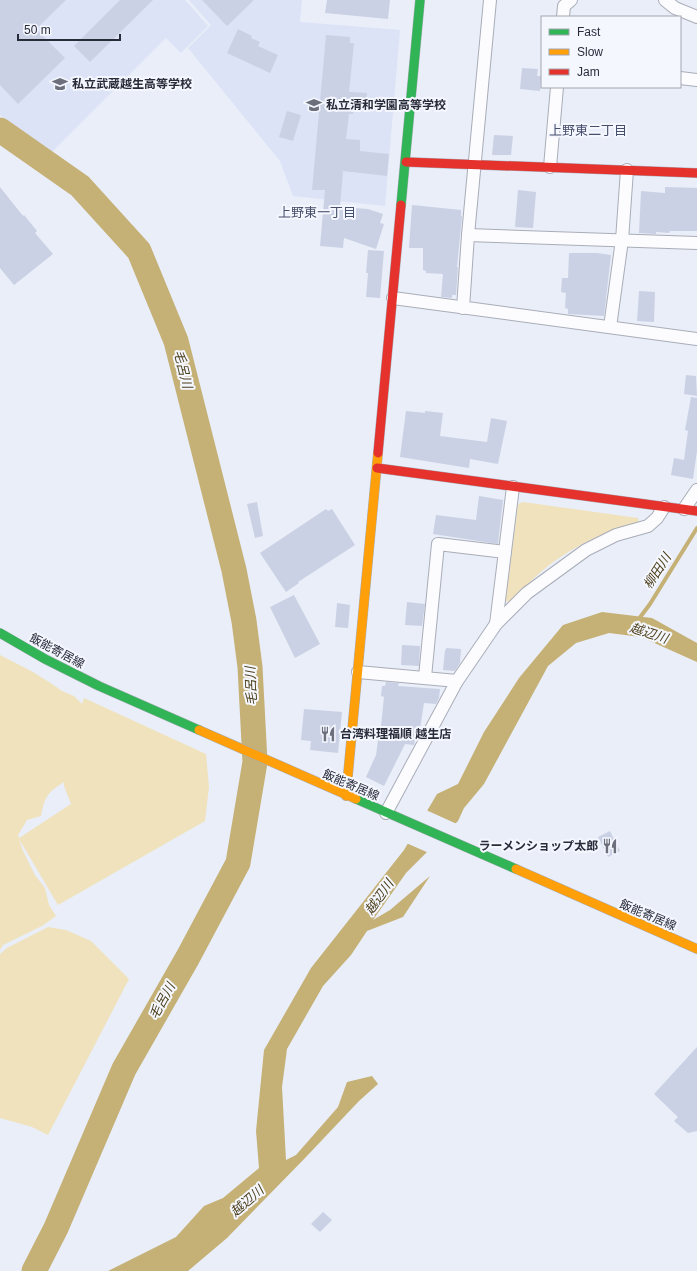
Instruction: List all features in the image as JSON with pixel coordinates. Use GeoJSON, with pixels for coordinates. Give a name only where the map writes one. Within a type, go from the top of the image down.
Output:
{"type":"FeatureCollection","features":[{"type":"Feature","properties":{"kind":"street"},"geometry":{"type":"LineString","coordinates":[[346,796],[420,0]]}},
{"type":"Feature","properties":{"kind":"street"},"geometry":{"type":"LineString","coordinates":[[463,308],[474,165],[490,0]]}},
{"type":"Feature","properties":{"kind":"street"},"geometry":{"type":"LineString","coordinates":[[563,16],[564,6],[572,0]]}},
{"type":"Feature","properties":{"kind":"street"},"geometry":{"type":"LineString","coordinates":[[665,0],[674,8],[697,18]]}},
{"type":"Feature","properties":{"kind":"street"},"geometry":{"type":"LineString","coordinates":[[681,78],[697,80]]}},
{"type":"Feature","properties":{"kind":"street"},"geometry":{"type":"LineString","coordinates":[[550,167],[557,88]]}},
{"type":"Feature","properties":{"kind":"street"},"geometry":{"type":"LineString","coordinates":[[406,162],[697,172]]}},
{"type":"Feature","properties":{"kind":"street"},"geometry":{"type":"LineString","coordinates":[[610,327],[622,240],[627,170]]}},
{"type":"Feature","properties":{"kind":"street"},"geometry":{"type":"LineString","coordinates":[[468,235],[697,243]]}},
{"type":"Feature","properties":{"kind":"street"},"geometry":{"type":"LineString","coordinates":[[393,298],[697,339]]}},
{"type":"Feature","properties":{"kind":"street"},"geometry":{"type":"LineString","coordinates":[[377,468],[690,510],[697,490]]}},
{"type":"Feature","properties":{"kind":"street"},"geometry":{"type":"LineString","coordinates":[[496,624],[513,487]]}},
{"type":"Feature","properties":{"kind":"street"},"geometry":{"type":"LineString","coordinates":[[386,813],[457,680],[496,624],[527,594],[586,550],[616,536],[648,526],[657,518],[664,507]]}},
{"type":"Feature","properties":{"kind":"street"},"geometry":{"type":"LineString","coordinates":[[425,677],[438,544],[505,552]]}},
{"type":"Feature","properties":{"kind":"street","name":"飯能寄居線"},"geometry":{"type":"LineString","coordinates":[[0,633],[45,659],[98,686],[697,949]]}},
{"type":"Feature","properties":{"kind":"street"},"geometry":{"type":"LineString","coordinates":[[358,672],[457,680]]}},
{"type":"Feature","properties":{"kind":"shaded area","name":"私立武蔵越生高等学校"},"geometry":{"type":"Polygon","coordinates":[[[0,0],[185,0],[208,26],[181,53],[166,38],[51,153],[0,115],[0,0]]]}},
{"type":"Feature","properties":{"kind":"shaded area","name":"私立清和学園高等学校"},"geometry":{"type":"Polygon","coordinates":[[[189,0],[302,0],[300,22],[400,30],[385,206],[293,196],[280,161],[188,48],[211,25],[189,0]]]}},
{"type":"Feature","properties":{"kind":"shaded area"},"geometry":{"type":"Polygon","coordinates":[[[523,502],[638,518],[639,522],[624,526],[582,544],[556,560],[532,580],[511,602],[505,601],[518,504],[523,502]]]}},
{"type":"Feature","properties":{"kind":"shaded area"},"geometry":{"type":"Polygon","coordinates":[[[0,655],[33,672],[62,691],[74,696],[82,704],[84,698],[206,754],[209,787],[205,821],[58,905],[19,839],[23,851],[35,875],[45,888],[49,905],[56,916],[42,926],[3,945],[0,950],[0,655]],[[64,782],[50,792],[44,804],[41,816],[27,820],[18,835],[19,838],[71,804],[64,786],[64,782]]]}},
{"type":"Feature","properties":{"kind":"shaded area"},"geometry":{"type":"Polygon","coordinates":[[[48,927],[66,930],[91,941],[129,979],[48,1135],[32,1127],[0,1118],[0,954],[7,948],[48,927]]]}},
{"type":"Feature","properties":{"kind":"water","name":"越辺川"},"geometry":{"type":"Polygon","coordinates":[[[602,612],[652,618],[697,643],[697,662],[641,637],[609,633],[576,643],[548,666],[484,784],[464,808],[458,821],[406,873],[373,920],[390,910],[430,876],[403,917],[367,931],[351,955],[323,986],[287,1049],[282,1087],[286,1160],[296,1155],[338,1107],[347,1082],[372,1076],[378,1084],[359,1101],[227,1238],[188,1271],[108,1271],[176,1237],[204,1206],[223,1198],[259,1168],[256,1131],[264,1050],[311,968],[404,850],[437,794],[458,784],[484,732],[519,678],[563,625],[602,612]]]}},
{"type":"Feature","properties":{"kind":"pier"},"geometry":{"type":"Polygon","coordinates":[[[426,810],[457,824],[429,853],[406,843],[426,810]]]}},
{"type":"Feature","properties":{"kind":"building"},"geometry":{"type":"Polygon","coordinates":[[[0,0],[66,0],[36,29],[65,58],[18,104],[0,85],[0,0]]]}},
{"type":"Feature","properties":{"kind":"building"},"geometry":{"type":"Polygon","coordinates":[[[120,0],[153,0],[90,62],[74,46],[120,0]]]}},
{"type":"Feature","properties":{"kind":"building"},"geometry":{"type":"Polygon","coordinates":[[[202,0],[254,0],[227,26],[202,0]]]}},
{"type":"Feature","properties":{"kind":"building"},"geometry":{"type":"Polygon","coordinates":[[[327,0],[390,0],[388,19],[325,13],[327,0]]]}},
{"type":"Feature","properties":{"kind":"building"},"geometry":{"type":"Polygon","coordinates":[[[238,29],[260,42],[258,46],[278,55],[270,73],[227,53],[238,29]]]}},
{"type":"Feature","properties":{"kind":"building"},"geometry":{"type":"Polygon","coordinates":[[[326,35],[350,37],[350,43],[354,43],[349,92],[367,93],[366,108],[354,107],[353,114],[349,114],[346,139],[360,140],[360,151],[389,154],[387,176],[343,171],[340,207],[368,209],[383,214],[380,223],[384,224],[376,249],[344,238],[343,248],[320,246],[325,190],[312,190],[326,35]]]}},
{"type":"Feature","properties":{"kind":"building"},"geometry":{"type":"Polygon","coordinates":[[[522,68],[538,69],[537,76],[541,76],[540,91],[520,89],[522,68]]]}},
{"type":"Feature","properties":{"kind":"building"},"geometry":{"type":"Polygon","coordinates":[[[287,111],[301,115],[293,141],[279,137],[287,111]]]}},
{"type":"Feature","properties":{"kind":"building"},"geometry":{"type":"Polygon","coordinates":[[[494,135],[513,136],[511,155],[492,155],[494,135]]]}},
{"type":"Feature","properties":{"kind":"building"},"geometry":{"type":"Polygon","coordinates":[[[0,187],[37,231],[35,233],[53,254],[14,285],[0,268],[0,187]]]}},
{"type":"Feature","properties":{"kind":"building"},"geometry":{"type":"Polygon","coordinates":[[[665,187],[697,188],[697,231],[670,231],[669,233],[656,232],[656,234],[639,233],[641,191],[665,193],[665,187]]]}},
{"type":"Feature","properties":{"kind":"building"},"geometry":{"type":"Polygon","coordinates":[[[518,190],[536,192],[533,228],[515,227],[518,190]]]}},
{"type":"Feature","properties":{"kind":"building"},"geometry":{"type":"Polygon","coordinates":[[[412,205],[461,210],[462,216],[456,295],[452,295],[452,298],[441,297],[443,274],[426,273],[426,271],[423,270],[423,248],[409,248],[412,205]]]}},
{"type":"Feature","properties":{"kind":"building"},"geometry":{"type":"Polygon","coordinates":[[[368,250],[384,251],[380,298],[366,297],[368,250]]]}},
{"type":"Feature","properties":{"kind":"building"},"geometry":{"type":"Polygon","coordinates":[[[569,253],[597,253],[611,255],[604,316],[568,314],[568,309],[565,308],[566,293],[561,292],[562,278],[568,278],[569,253]]]}},
{"type":"Feature","properties":{"kind":"building"},"geometry":{"type":"Polygon","coordinates":[[[639,291],[655,292],[654,322],[637,321],[639,291]]]}},
{"type":"Feature","properties":{"kind":"building"},"geometry":{"type":"Polygon","coordinates":[[[686,375],[696,376],[697,396],[684,394],[686,375]]]}},
{"type":"Feature","properties":{"kind":"building"},"geometry":{"type":"Polygon","coordinates":[[[691,397],[697,398],[697,451],[693,479],[671,475],[674,458],[684,460],[688,431],[685,430],[691,397]]]}},
{"type":"Feature","properties":{"kind":"building"},"geometry":{"type":"Polygon","coordinates":[[[406,411],[443,413],[440,436],[487,442],[491,418],[507,421],[498,464],[470,459],[469,468],[400,457],[406,411]]]}},
{"type":"Feature","properties":{"kind":"building"},"geometry":{"type":"Polygon","coordinates":[[[479,496],[503,500],[498,544],[433,534],[436,515],[476,520],[479,496]]]}},
{"type":"Feature","properties":{"kind":"building"},"geometry":{"type":"Polygon","coordinates":[[[257,502],[263,536],[255,538],[247,504],[257,502]]]}},
{"type":"Feature","properties":{"kind":"building"},"geometry":{"type":"Polygon","coordinates":[[[326,509],[328,511],[332,509],[355,545],[298,582],[299,583],[286,592],[260,553],[326,509]]]}},
{"type":"Feature","properties":{"kind":"building"},"geometry":{"type":"Polygon","coordinates":[[[294,595],[320,644],[295,658],[270,607],[294,595]]]}},
{"type":"Feature","properties":{"kind":"building"},"geometry":{"type":"Polygon","coordinates":[[[407,602],[425,604],[422,626],[405,625],[407,602]]]}},
{"type":"Feature","properties":{"kind":"building"},"geometry":{"type":"Polygon","coordinates":[[[337,603],[350,605],[348,628],[335,627],[337,603]]]}},
{"type":"Feature","properties":{"kind":"building"},"geometry":{"type":"Polygon","coordinates":[[[402,645],[420,646],[419,666],[401,665],[402,645]]]}},
{"type":"Feature","properties":{"kind":"building"},"geometry":{"type":"Polygon","coordinates":[[[446,648],[461,649],[460,663],[455,671],[443,670],[446,648]]]}},
{"type":"Feature","properties":{"kind":"building"},"geometry":{"type":"Polygon","coordinates":[[[386,682],[399,683],[398,686],[440,689],[439,698],[436,704],[424,703],[417,740],[415,740],[414,745],[405,744],[384,786],[366,777],[376,755],[384,697],[381,696],[382,686],[385,686],[386,682]]]}},
{"type":"Feature","properties":{"kind":"building"},"geometry":{"type":"Polygon","coordinates":[[[304,709],[342,712],[338,753],[310,750],[311,741],[301,740],[304,709]]]}},
{"type":"Feature","properties":{"kind":"building"},"geometry":{"type":"Polygon","coordinates":[[[610,831],[620,851],[608,857],[598,837],[610,831]]]}},
{"type":"Feature","properties":{"kind":"building"},"geometry":{"type":"Polygon","coordinates":[[[697,1047],[697,1131],[688,1133],[674,1121],[678,1117],[654,1094],[697,1047]]]}},
{"type":"Feature","properties":{"kind":"building"},"geometry":{"type":"Polygon","coordinates":[[[323,1212],[332,1220],[320,1232],[311,1224],[323,1212]]]}},
{"type":"Feature","properties":{"kind":"waterway","name":"毛呂川"},"geometry":{"type":"LineString","coordinates":[[0,130],[80,186],[139,251],[176,341],[234,570],[244,621],[250,667],[255,762],[238,863],[188,957],[124,1069],[56,1228],[34,1271]]}},
{"type":"Feature","properties":{"kind":"waterway","name":"柳田川"},"geometry":{"type":"LineString","coordinates":[[638,620],[650,604],[697,528]]}},
{"type":"Feature","properties":{"kind":"traffic: fast"},"geometry":{"type":"LineString","coordinates":[[401,205],[420,0]]}},
{"type":"Feature","properties":{"kind":"traffic: fast"},"geometry":{"type":"LineString","coordinates":[[0,633],[45,659],[99,686],[199,730]]}},
{"type":"Feature","properties":{"kind":"traffic: fast"},"geometry":{"type":"LineString","coordinates":[[356,799],[516,869]]}},
{"type":"Feature","properties":{"kind":"traffic: slow"},"geometry":{"type":"LineString","coordinates":[[346,796],[378,453]]}},
{"type":"Feature","properties":{"kind":"traffic: slow"},"geometry":{"type":"LineString","coordinates":[[199,730],[356,799]]}},
{"type":"Feature","properties":{"kind":"traffic: slow"},"geometry":{"type":"LineString","coordinates":[[516,869],[697,949]]}},
{"type":"Feature","properties":{"kind":"traffic: jam"},"geometry":{"type":"LineString","coordinates":[[406,162],[697,173]]}},
{"type":"Feature","properties":{"kind":"traffic: jam"},"geometry":{"type":"LineString","coordinates":[[378,453],[401,205]]}},
{"type":"Feature","properties":{"kind":"traffic: jam"},"geometry":{"type":"LineString","coordinates":[[377,468],[697,511]]}},
{"type":"Feature","properties":{"kind":"place","name":"私立武蔵越生高等学校"},"geometry":{"type":"Point","coordinates":[60,84]}},
{"type":"Feature","properties":{"kind":"place","name":"私立清和学園高等学校"},"geometry":{"type":"Point","coordinates":[314,105]}},
{"type":"Feature","properties":{"kind":"place","name":"台湾料理福順 越生店"},"geometry":{"type":"Point","coordinates":[328,734]}},
{"type":"Feature","properties":{"kind":"place","name":"ラーメンショップ太郎"},"geometry":{"type":"Point","coordinates":[610,846]}},
{"type":"Feature","properties":{"kind":"district","name":"上野東二丁目"},"geometry":{"type":"Point","coordinates":[588,130]}},
{"type":"Feature","properties":{"kind":"district","name":"上野東一丁目"},"geometry":{"type":"Point","coordinates":[317,212]}}]}
